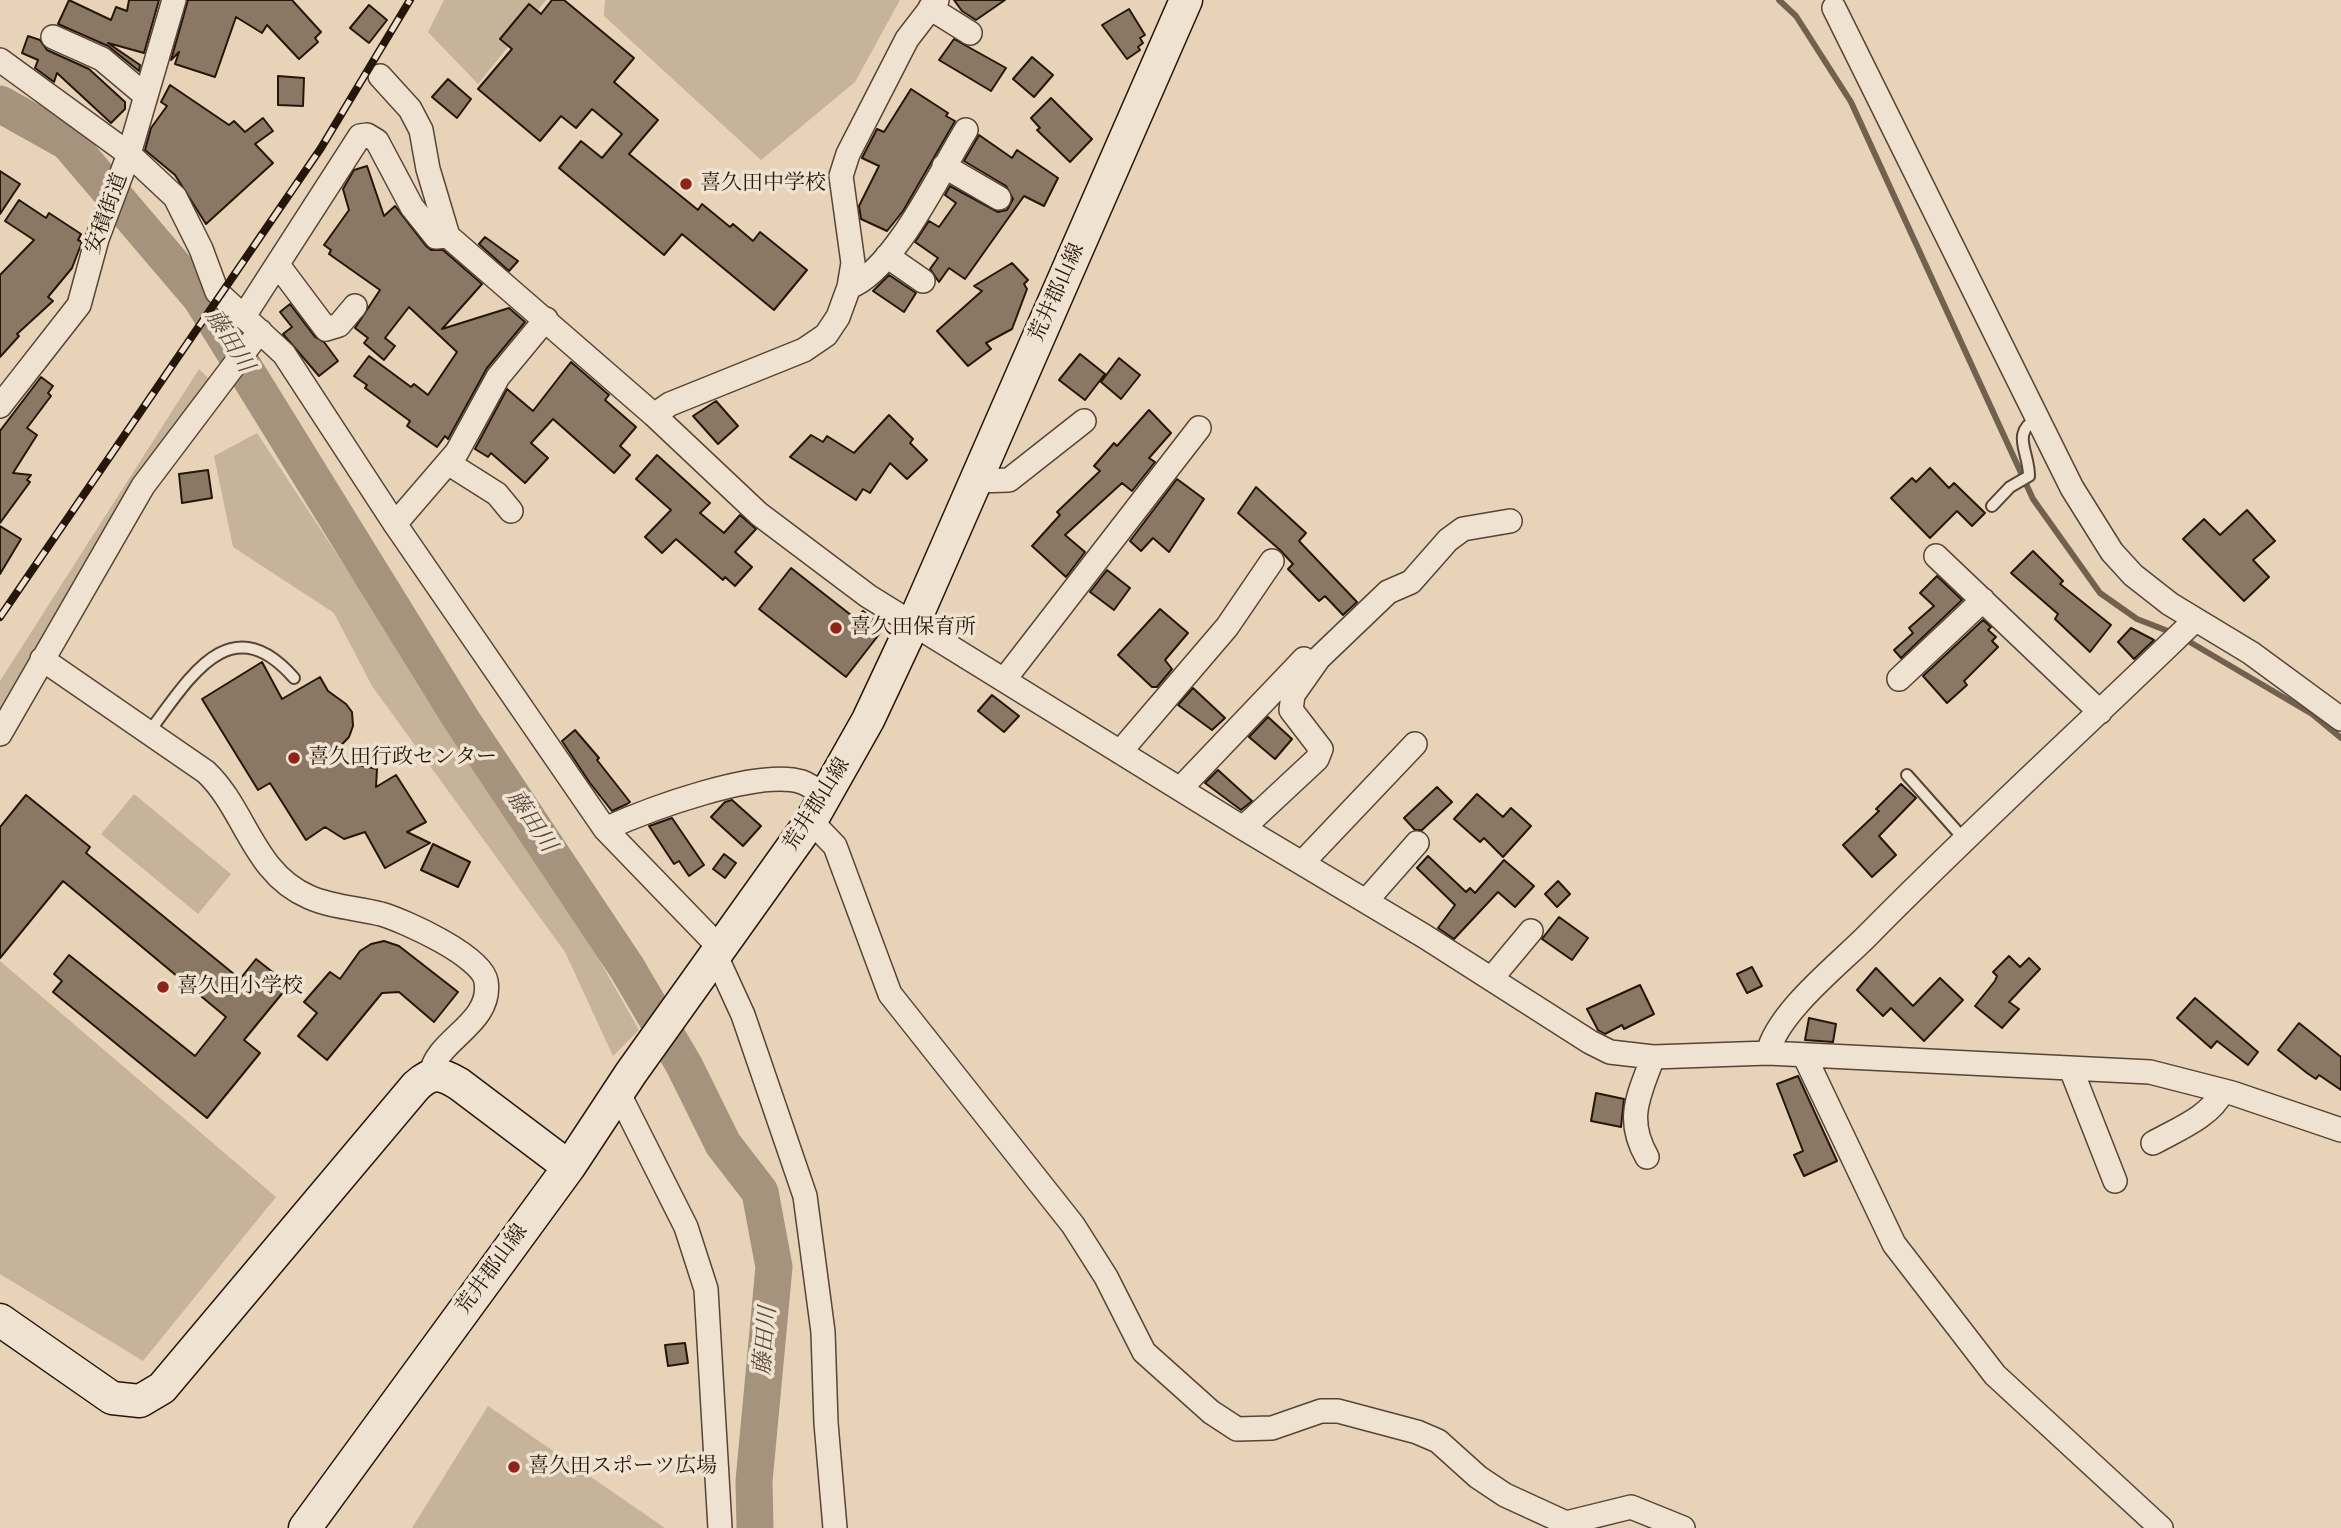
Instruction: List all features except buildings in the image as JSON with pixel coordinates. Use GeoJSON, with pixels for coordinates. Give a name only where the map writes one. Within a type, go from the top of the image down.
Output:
{"type":"FeatureCollection","features":[{"type":"Feature","properties":{"kind":"main road","name":"荒井郡山線"},"geometry":{"type":"LineString","coordinates":[[305,1528],[569,1167],[625,1082],[714,960],[818,808],[868,720],[914,622],[1186,0]]}},
{"type":"Feature","properties":{"kind":"main road"},"geometry":{"type":"LineString","coordinates":[[0,1320],[113,1398],[140,1401],[162,1388],[416,1086],[431,1074],[448,1077],[459,1084],[569,1167]]}},
{"type":"Feature","properties":{"kind":"street","name":"安積街道"},"geometry":{"type":"LineString","coordinates":[[0,406],[79,304],[97,239],[129,154],[174,0]]}},
{"type":"Feature","properties":{"kind":"street"},"geometry":{"type":"LineString","coordinates":[[654,415],[670,404],[804,350],[826,335],[838,317],[849,288],[853,263],[841,176],[848,154],[907,39],[933,4],[970,33]]}},
{"type":"Feature","properties":{"kind":"street"},"geometry":{"type":"LineString","coordinates":[[1834,8],[2072,488],[2112,552],[2133,575],[2195,620],[2251,653],[2341,719]]}},
{"type":"Feature","properties":{"kind":"street"},"geometry":{"type":"LineString","coordinates":[[53,37],[102,59],[146,96]]}},
{"type":"Feature","properties":{"kind":"street"},"geometry":{"type":"LineString","coordinates":[[0,60],[129,154],[175,197],[201,249],[217,292],[284,354],[395,524],[605,829],[714,960],[743,1015],[805,1196],[823,1332],[826,1423],[835,1528]]}},
{"type":"Feature","properties":{"kind":"street"},"geometry":{"type":"LineString","coordinates":[[380,76],[411,109],[421,130],[428,169],[448,236],[654,415],[759,514],[868,596],[1366,901],[1590,1042],[1610,1052],[1653,1057],[1769,1053],[2150,1072],[2223,1091],[2341,1130]]}},
{"type":"Feature","properties":{"kind":"street"},"geometry":{"type":"LineString","coordinates":[[849,288],[867,280],[887,256],[919,210],[966,130]]}},
{"type":"Feature","properties":{"kind":"street"},"geometry":{"type":"LineString","coordinates":[[0,734],[143,486],[205,402],[252,323],[278,265],[356,141],[367,135],[377,141],[412,207],[436,237],[448,236]]}},
{"type":"Feature","properties":{"kind":"street"},"geometry":{"type":"LineString","coordinates":[[944,166],[999,198]]}},
{"type":"Feature","properties":{"kind":"street"},"geometry":{"type":"LineString","coordinates":[[887,256],[923,281]]}},
{"type":"Feature","properties":{"kind":"street"},"geometry":{"type":"LineString","coordinates":[[278,265],[326,329],[332,330],[339,325],[355,306]]}},
{"type":"Feature","properties":{"kind":"street"},"geometry":{"type":"LineString","coordinates":[[395,524],[467,438],[498,377],[546,319]]}},
{"type":"Feature","properties":{"kind":"street"},"geometry":{"type":"LineString","coordinates":[[976,481],[1009,480],[1084,421]]}},
{"type":"Feature","properties":{"kind":"street"},"geometry":{"type":"LineString","coordinates":[[1004,680],[1199,428]]}},
{"type":"Feature","properties":{"kind":"street"},"geometry":{"type":"LineString","coordinates":[[448,463],[497,494],[511,511]]}},
{"type":"Feature","properties":{"kind":"street"},"geometry":{"type":"LineString","coordinates":[[1243,828],[1317,759],[1321,749],[1291,710],[1293,695],[1319,658],[1380,600],[1411,582],[1436,551],[1464,529],[1510,521]]}},
{"type":"Feature","properties":{"kind":"street"},"geometry":{"type":"LineString","coordinates":[[1936,556],[2099,712]]}},
{"type":"Feature","properties":{"kind":"street"},"geometry":{"type":"LineString","coordinates":[[1120,752],[1227,627],[1272,561]]}},
{"type":"Feature","properties":{"kind":"street"},"geometry":{"type":"LineString","coordinates":[[1899,680],[1983,600]]}},
{"type":"Feature","properties":{"kind":"street"},"geometry":{"type":"LineString","coordinates":[[1769,1053],[1772,1038],[1785,1019],[1963,838],[2195,620]]}},
{"type":"Feature","properties":{"kind":"street"},"geometry":{"type":"LineString","coordinates":[[1180,789],[1316,646]]}},
{"type":"Feature","properties":{"kind":"street"},"geometry":{"type":"LineString","coordinates":[[42,659],[196,763],[220,785],[257,853],[288,885],[326,902],[391,918],[458,951],[484,973],[484,1005],[436,1061],[431,1074]]}},
{"type":"Feature","properties":{"kind":"street"},"geometry":{"type":"LineString","coordinates":[[1302,863],[1415,744]]}},
{"type":"Feature","properties":{"kind":"street"},"geometry":{"type":"LineString","coordinates":[[605,829],[647,809],[758,782],[802,782],[818,808],[835,846],[890,994],[1073,1225],[1106,1277],[1144,1352],[1211,1412],[1237,1429],[1272,1428],[1321,1410],[1338,1411],[1417,1432],[1438,1441],[1460,1462],[1505,1495],[1566,1523],[1631,1507],[1683,1528]]}},
{"type":"Feature","properties":{"kind":"street"},"geometry":{"type":"LineString","coordinates":[[1366,901],[1417,843]]}},
{"type":"Feature","properties":{"kind":"street"},"geometry":{"type":"LineString","coordinates":[[1491,979],[1531,931]]}},
{"type":"Feature","properties":{"kind":"street"},"geometry":{"type":"LineString","coordinates":[[1804,1055],[1894,1244],[1995,1375],[2161,1528]]}},
{"type":"Feature","properties":{"kind":"street"},"geometry":{"type":"LineString","coordinates":[[1647,1157],[1634,1124],[1636,1108],[1653,1057]]}},
{"type":"Feature","properties":{"kind":"street"},"geometry":{"type":"LineString","coordinates":[[2071,1069],[2115,1181]]}},
{"type":"Feature","properties":{"kind":"street"},"geometry":{"type":"LineString","coordinates":[[625,1082],[687,1227],[706,1289],[720,1528]]}},
{"type":"Feature","properties":{"kind":"street"},"geometry":{"type":"LineString","coordinates":[[2153,1143],[2200,1116],[2217,1103],[2223,1091]]}},
{"type":"Feature","properties":{"kind":"lane"},"geometry":{"type":"LineString","coordinates":[[1992,506],[2010,487],[2029,476],[2029,463],[2020,439],[2022,430],[2038,418]]}},
{"type":"Feature","properties":{"kind":"lane"},"geometry":{"type":"LineString","coordinates":[[149,732],[186,684],[218,653],[242,645],[263,650],[279,661],[293,678]]}},
{"type":"Feature","properties":{"kind":"lane"},"geometry":{"type":"LineString","coordinates":[[1907,775],[1963,838]]}},
{"type":"Feature","properties":{"kind":"shaded area"},"geometry":{"type":"Polygon","coordinates":[[[444,0],[546,0],[478,84],[428,32],[444,0]]]}},
{"type":"Feature","properties":{"kind":"shaded area"},"geometry":{"type":"Polygon","coordinates":[[[605,0],[900,0],[855,82],[761,160],[604,16],[605,0]]]}},
{"type":"Feature","properties":{"kind":"shaded area"},"geometry":{"type":"Polygon","coordinates":[[[199,369],[218,388],[0,723],[0,681],[199,369]]]}},
{"type":"Feature","properties":{"kind":"shaded area"},"geometry":{"type":"Polygon","coordinates":[[[257,433],[567,903],[639,1030],[613,1056],[565,952],[372,686],[334,613],[233,547],[214,456],[257,433]]]}},
{"type":"Feature","properties":{"kind":"shaded area"},"geometry":{"type":"Polygon","coordinates":[[[134,794],[231,874],[198,914],[101,834],[134,794]]]}},
{"type":"Feature","properties":{"kind":"shaded area"},"geometry":{"type":"Polygon","coordinates":[[[0,961],[276,1197],[143,1361],[0,1274],[0,961]]]}},
{"type":"Feature","properties":{"kind":"shaded area","name":"喜久田スポーツ広場"},"geometry":{"type":"Polygon","coordinates":[[[488,1406],[665,1528],[412,1528],[488,1406]]]}},
{"type":"Feature","properties":{"kind":"waterway"},"geometry":{"type":"LineString","coordinates":[[1779,0],[1796,16],[1851,102],[2033,499],[2100,593],[2137,619],[2173,633]]}},
{"type":"Feature","properties":{"kind":"waterway","name":"藤田川"},"geometry":{"type":"LineString","coordinates":[[0,104],[68,142],[201,298],[461,719],[627,968],[684,1065],[723,1144],[760,1192],[774,1267],[754,1481],[755,1528]]}},
{"type":"Feature","properties":{"kind":"waterway"},"geometry":{"type":"LineString","coordinates":[[2183,638],[2312,714],[2341,738]]}},
{"type":"Feature","properties":{"kind":"railway"},"geometry":{"type":"LineString","coordinates":[[0,617],[321,148],[410,0]]}},
{"type":"Feature","properties":{"kind":"place","name":"喜久田中学校"},"geometry":{"type":"Point","coordinates":[686,184]}},
{"type":"Feature","properties":{"kind":"place","name":"喜久田保育所"},"geometry":{"type":"Point","coordinates":[836,628]}},
{"type":"Feature","properties":{"kind":"place","name":"喜久田行政センター"},"geometry":{"type":"Point","coordinates":[294,758]}},
{"type":"Feature","properties":{"kind":"place","name":"喜久田小学校"},"geometry":{"type":"Point","coordinates":[163,987]}},
{"type":"Feature","properties":{"kind":"place","name":"喜久田スポーツ広場"},"geometry":{"type":"Point","coordinates":[514,1467]}}]}
